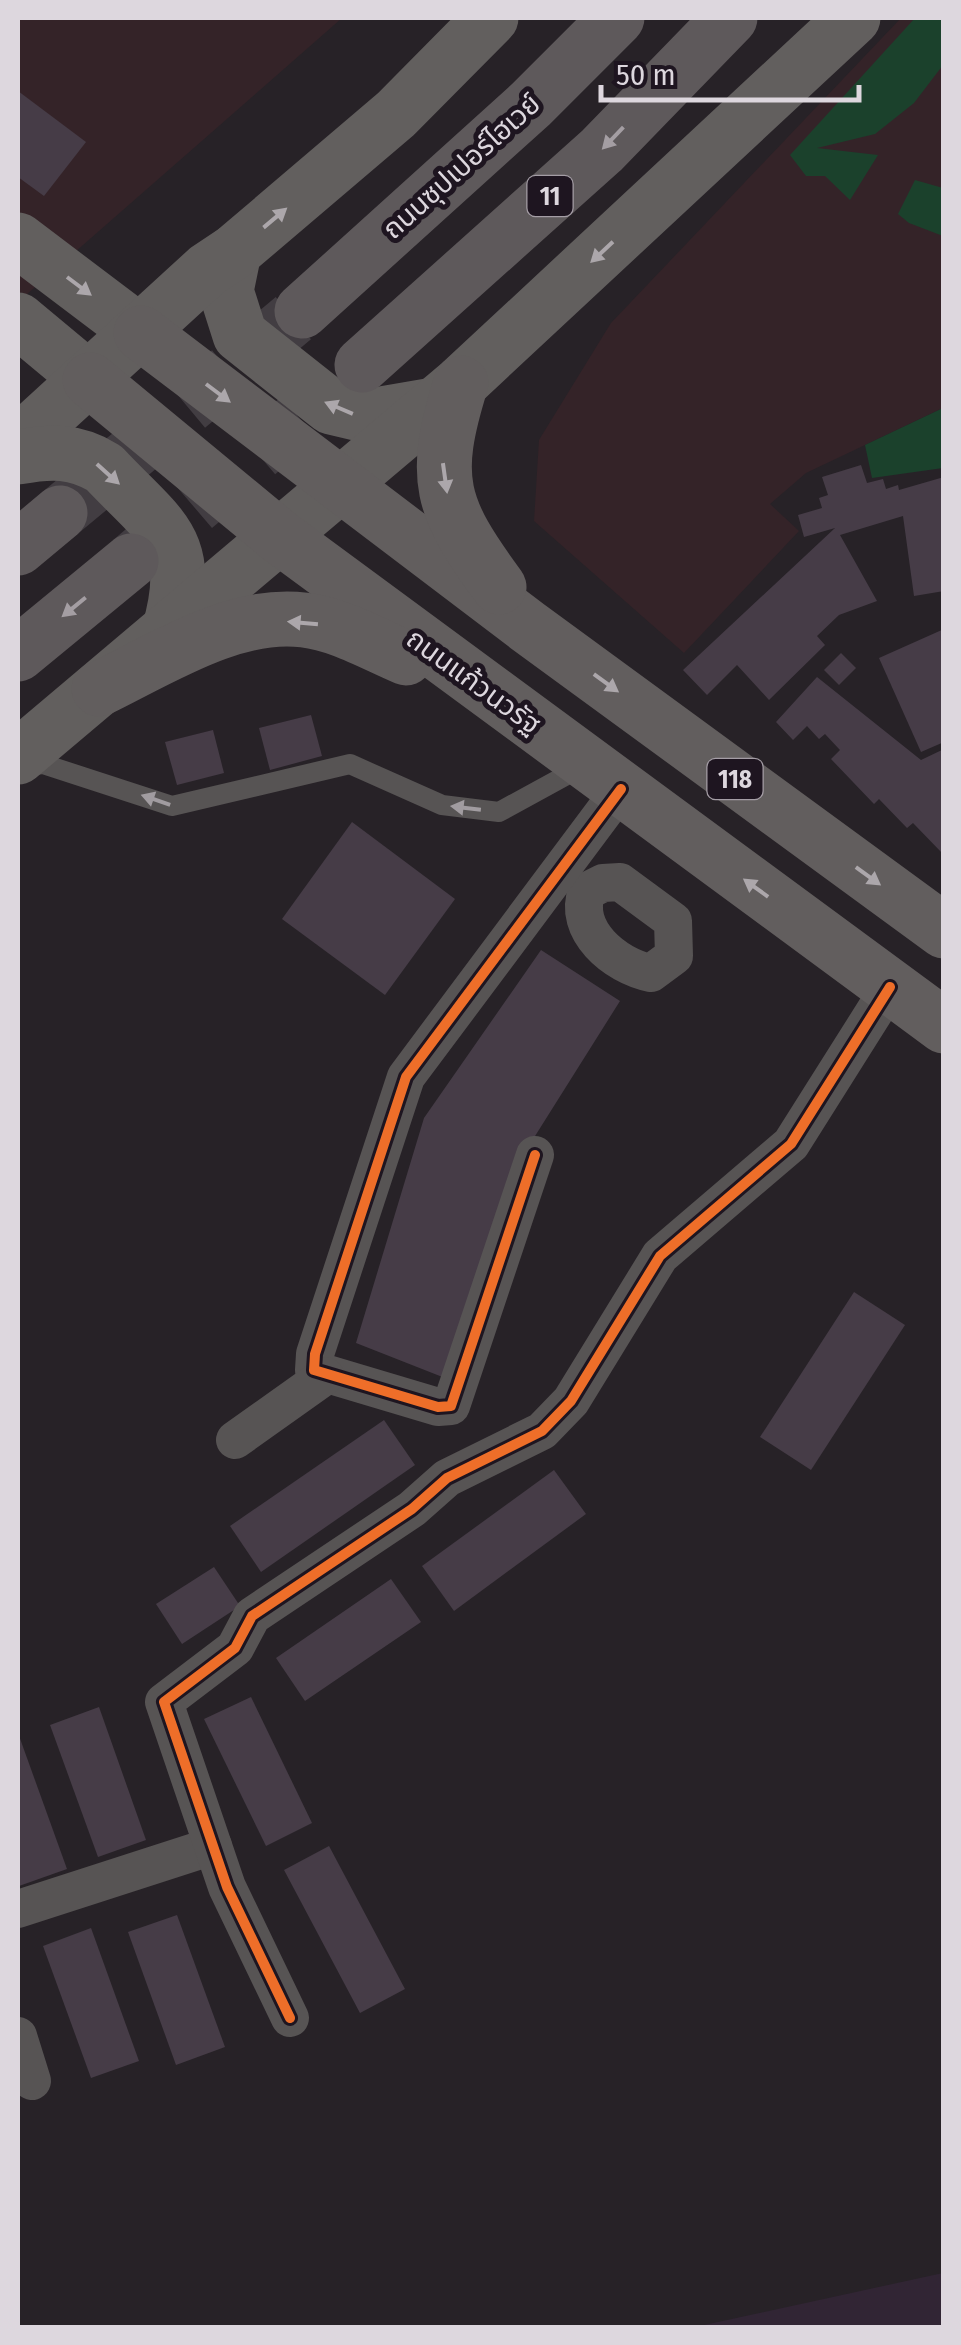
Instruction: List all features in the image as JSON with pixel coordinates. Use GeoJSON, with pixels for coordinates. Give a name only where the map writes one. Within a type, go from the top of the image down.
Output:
{"type":"FeatureCollection","features":[{"type":"Feature","properties":{"kind":"highway","name":"ถนนซุปเปอร์ไฮเวย์"},"geometry":{"type":"LineString","coordinates":[[302,310],[531,104],[617,18]]}},
{"type":"Feature","properties":{"kind":"highway","name":"11"},"geometry":{"type":"LineString","coordinates":[[362,364],[602,150],[730,18]]}},
{"type":"Feature","properties":{"kind":"highway"},"geometry":{"type":"LineString","coordinates":[[18,548],[60,513]]}},
{"type":"Feature","properties":{"kind":"highway"},"geometry":{"type":"LineString","coordinates":[[18,654],[131,560]]}},
{"type":"Feature","properties":{"kind":"main road"},"geometry":{"type":"LineString","coordinates":[[18,443],[141,334],[206,270],[234,252],[396,114],[491,18]]}},
{"type":"Feature","properties":{"kind":"main road"},"geometry":{"type":"LineString","coordinates":[[18,757],[447,394],[853,18]]}},
{"type":"Feature","properties":{"kind":"main road"},"geometry":{"type":"LineString","coordinates":[[18,240],[141,334]]}},
{"type":"Feature","properties":{"kind":"main road"},"geometry":{"type":"LineString","coordinates":[[234,252],[226,291],[240,335],[331,408],[369,416],[447,394]]}},
{"type":"Feature","properties":{"kind":"main road","name":"ถนนแก้วนวรัฐ"},"geometry":{"type":"LineString","coordinates":[[18,320],[280,537],[944,1026]]}},
{"type":"Feature","properties":{"kind":"main road","name":"118"},"geometry":{"type":"LineString","coordinates":[[141,334],[527,626],[944,931]]}},
{"type":"Feature","properties":{"kind":"main road"},"geometry":{"type":"LineString","coordinates":[[447,394],[442,456],[452,518],[527,626]]}},
{"type":"Feature","properties":{"kind":"main road"},"geometry":{"type":"LineString","coordinates":[[18,457],[64,452],[90,459],[104,468],[174,542],[181,584],[169,631]]}},
{"type":"Feature","properties":{"kind":"main road"},"geometry":{"type":"LineString","coordinates":[[99,690],[197,641],[257,624],[302,620],[340,629],[491,694]]}},
{"type":"Feature","properties":{"kind":"street"},"geometry":{"type":"LineString","coordinates":[[535,1155],[451,1406],[438,1407],[314,1370],[313,1359],[406,1076],[574,881],[604,776]]}},
{"type":"Feature","properties":{"kind":"street"},"geometry":{"type":"LineString","coordinates":[[290,2018],[227,1887],[164,1702],[234,1648],[252,1616],[412,1509],[447,1478],[542,1431],[571,1402],[660,1256],[790,1144],[890,987]]}},
{"type":"Feature","properties":{"kind":"street"},"geometry":{"type":"LineString","coordinates":[[234,1440],[326,1376]]}},
{"type":"Feature","properties":{"kind":"street"},"geometry":{"type":"LineString","coordinates":[[18,1909],[213,1846]]}},
{"type":"Feature","properties":{"kind":"street"},"geometry":{"type":"LineString","coordinates":[[18,2036],[32,2081]]}},
{"type":"Feature","properties":{"kind":"lane"},"geometry":{"type":"LineString","coordinates":[[18,768],[43,764],[172,806],[350,764],[442,805],[499,812],[604,776]]}},
{"type":"Feature","properties":{"kind":"shaded area"},"geometry":{"type":"Polygon","coordinates":[[[18,18],[342,18],[18,302],[18,18]]]}},
{"type":"Feature","properties":{"kind":"shaded area"},"geometry":{"type":"Polygon","coordinates":[[[901,18],[943,18],[943,408],[806,473],[770,504],[799,531],[684,653],[534,521],[539,440],[611,323],[901,18]]]}},
{"type":"Feature","properties":{"kind":"shaded area"},"geometry":{"type":"Polygon","coordinates":[[[943,2273],[943,2327],[695,2327],[943,2273]]]}},
{"type":"Feature","properties":{"kind":"green space"},"geometry":{"type":"Polygon","coordinates":[[[915,18],[943,18],[943,65],[914,103],[875,134],[817,148],[878,155],[850,200],[825,176],[806,176],[790,155],[915,18]]]}},
{"type":"Feature","properties":{"kind":"green space"},"geometry":{"type":"Polygon","coordinates":[[[915,180],[943,188],[943,236],[909,223],[898,214],[915,180]]]}},
{"type":"Feature","properties":{"kind":"green space"},"geometry":{"type":"Polygon","coordinates":[[[943,408],[943,468],[872,478],[865,445],[943,408]]]}},
{"type":"Feature","properties":{"kind":"building"},"geometry":{"type":"Polygon","coordinates":[[[18,91],[86,142],[44,196],[18,177],[18,91]]]}},
{"type":"Feature","properties":{"kind":"building"},"geometry":{"type":"Polygon","coordinates":[[[861,465],[867,483],[883,479],[886,489],[898,485],[899,490],[944,477],[944,591],[914,596],[903,516],[840,535],[877,601],[839,615],[817,636],[825,645],[769,700],[737,665],[707,695],[683,670],[835,528],[804,537],[798,515],[822,508],[819,498],[828,495],[822,477],[861,465]]]}},
{"type":"Feature","properties":{"kind":"building"},"geometry":{"type":"Polygon","coordinates":[[[944,629],[944,742],[921,752],[879,658],[944,629]]]}},
{"type":"Feature","properties":{"kind":"building"},"geometry":{"type":"Polygon","coordinates":[[[841,653],[856,668],[839,685],[824,670],[841,653]]]}},
{"type":"Feature","properties":{"kind":"building"},"geometry":{"type":"Polygon","coordinates":[[[817,677],[921,760],[944,749],[944,855],[913,823],[907,828],[879,799],[874,804],[831,759],[840,750],[825,734],[819,739],[807,726],[793,740],[776,722],[817,677]]]}},
{"type":"Feature","properties":{"kind":"building"},"geometry":{"type":"Polygon","coordinates":[[[311,715],[322,756],[270,770],[259,728],[311,715]]]}},
{"type":"Feature","properties":{"kind":"building"},"geometry":{"type":"Polygon","coordinates":[[[213,730],[224,773],[177,785],[165,742],[213,730]]]}},
{"type":"Feature","properties":{"kind":"building"},"geometry":{"type":"Polygon","coordinates":[[[352,822],[455,899],[385,995],[282,919],[352,822]]]}},
{"type":"Feature","properties":{"kind":"building"},"geometry":{"type":"Polygon","coordinates":[[[541,950],[620,1001],[525,1152],[445,1378],[356,1343],[424,1118],[541,950]]]}},
{"type":"Feature","properties":{"kind":"building"},"geometry":{"type":"Polygon","coordinates":[[[854,1292],[905,1325],[811,1470],[760,1437],[854,1292]]]}},
{"type":"Feature","properties":{"kind":"building"},"geometry":{"type":"Polygon","coordinates":[[[384,1420],[415,1465],[261,1572],[230,1526],[384,1420]]]}},
{"type":"Feature","properties":{"kind":"building"},"geometry":{"type":"Polygon","coordinates":[[[554,1470],[586,1514],[454,1611],[422,1566],[554,1470]]]}},
{"type":"Feature","properties":{"kind":"building"},"geometry":{"type":"Polygon","coordinates":[[[214,1567],[240,1606],[182,1644],[156,1604],[214,1567]]]}},
{"type":"Feature","properties":{"kind":"building"},"geometry":{"type":"Polygon","coordinates":[[[391,1579],[421,1622],[305,1701],[276,1658],[391,1579]]]}},
{"type":"Feature","properties":{"kind":"building"},"geometry":{"type":"Polygon","coordinates":[[[251,1697],[312,1823],[266,1846],[204,1719],[251,1697]]]}},
{"type":"Feature","properties":{"kind":"building"},"geometry":{"type":"Polygon","coordinates":[[[99,1707],[146,1840],[98,1857],[50,1725],[99,1707]]]}},
{"type":"Feature","properties":{"kind":"building"},"geometry":{"type":"Polygon","coordinates":[[[18,1733],[67,1869],[19,1886],[18,1883],[18,1733]]]}},
{"type":"Feature","properties":{"kind":"building"},"geometry":{"type":"Polygon","coordinates":[[[329,1846],[405,1989],[360,2013],[284,1870],[329,1846]]]}},
{"type":"Feature","properties":{"kind":"building"},"geometry":{"type":"Polygon","coordinates":[[[177,1915],[225,2047],[176,2065],[128,1932],[177,1915]]]}},
{"type":"Feature","properties":{"kind":"building"},"geometry":{"type":"Polygon","coordinates":[[[91,1928],[139,2061],[91,2078],[43,1946],[91,1928]]]}},
{"type":"Feature","properties":{"kind":"tunnel"},"geometry":{"type":"LineString","coordinates":[[60,513],[302,311]]}},
{"type":"Feature","properties":{"kind":"tunnel"},"geometry":{"type":"LineString","coordinates":[[131,561],[314,405]]}},
{"type":"Feature","properties":{"kind":"cycle path"},"geometry":{"type":"LineString","coordinates":[[535,1155],[451,1406],[438,1407],[314,1370],[315,1354],[406,1077],[621,789]]}},
{"type":"Feature","properties":{"kind":"cycle path"},"geometry":{"type":"LineString","coordinates":[[290,2018],[227,1887],[164,1702],[235,1648],[252,1616],[412,1509],[447,1478],[542,1431],[571,1401],[660,1256],[791,1144],[890,987]]}}]}
